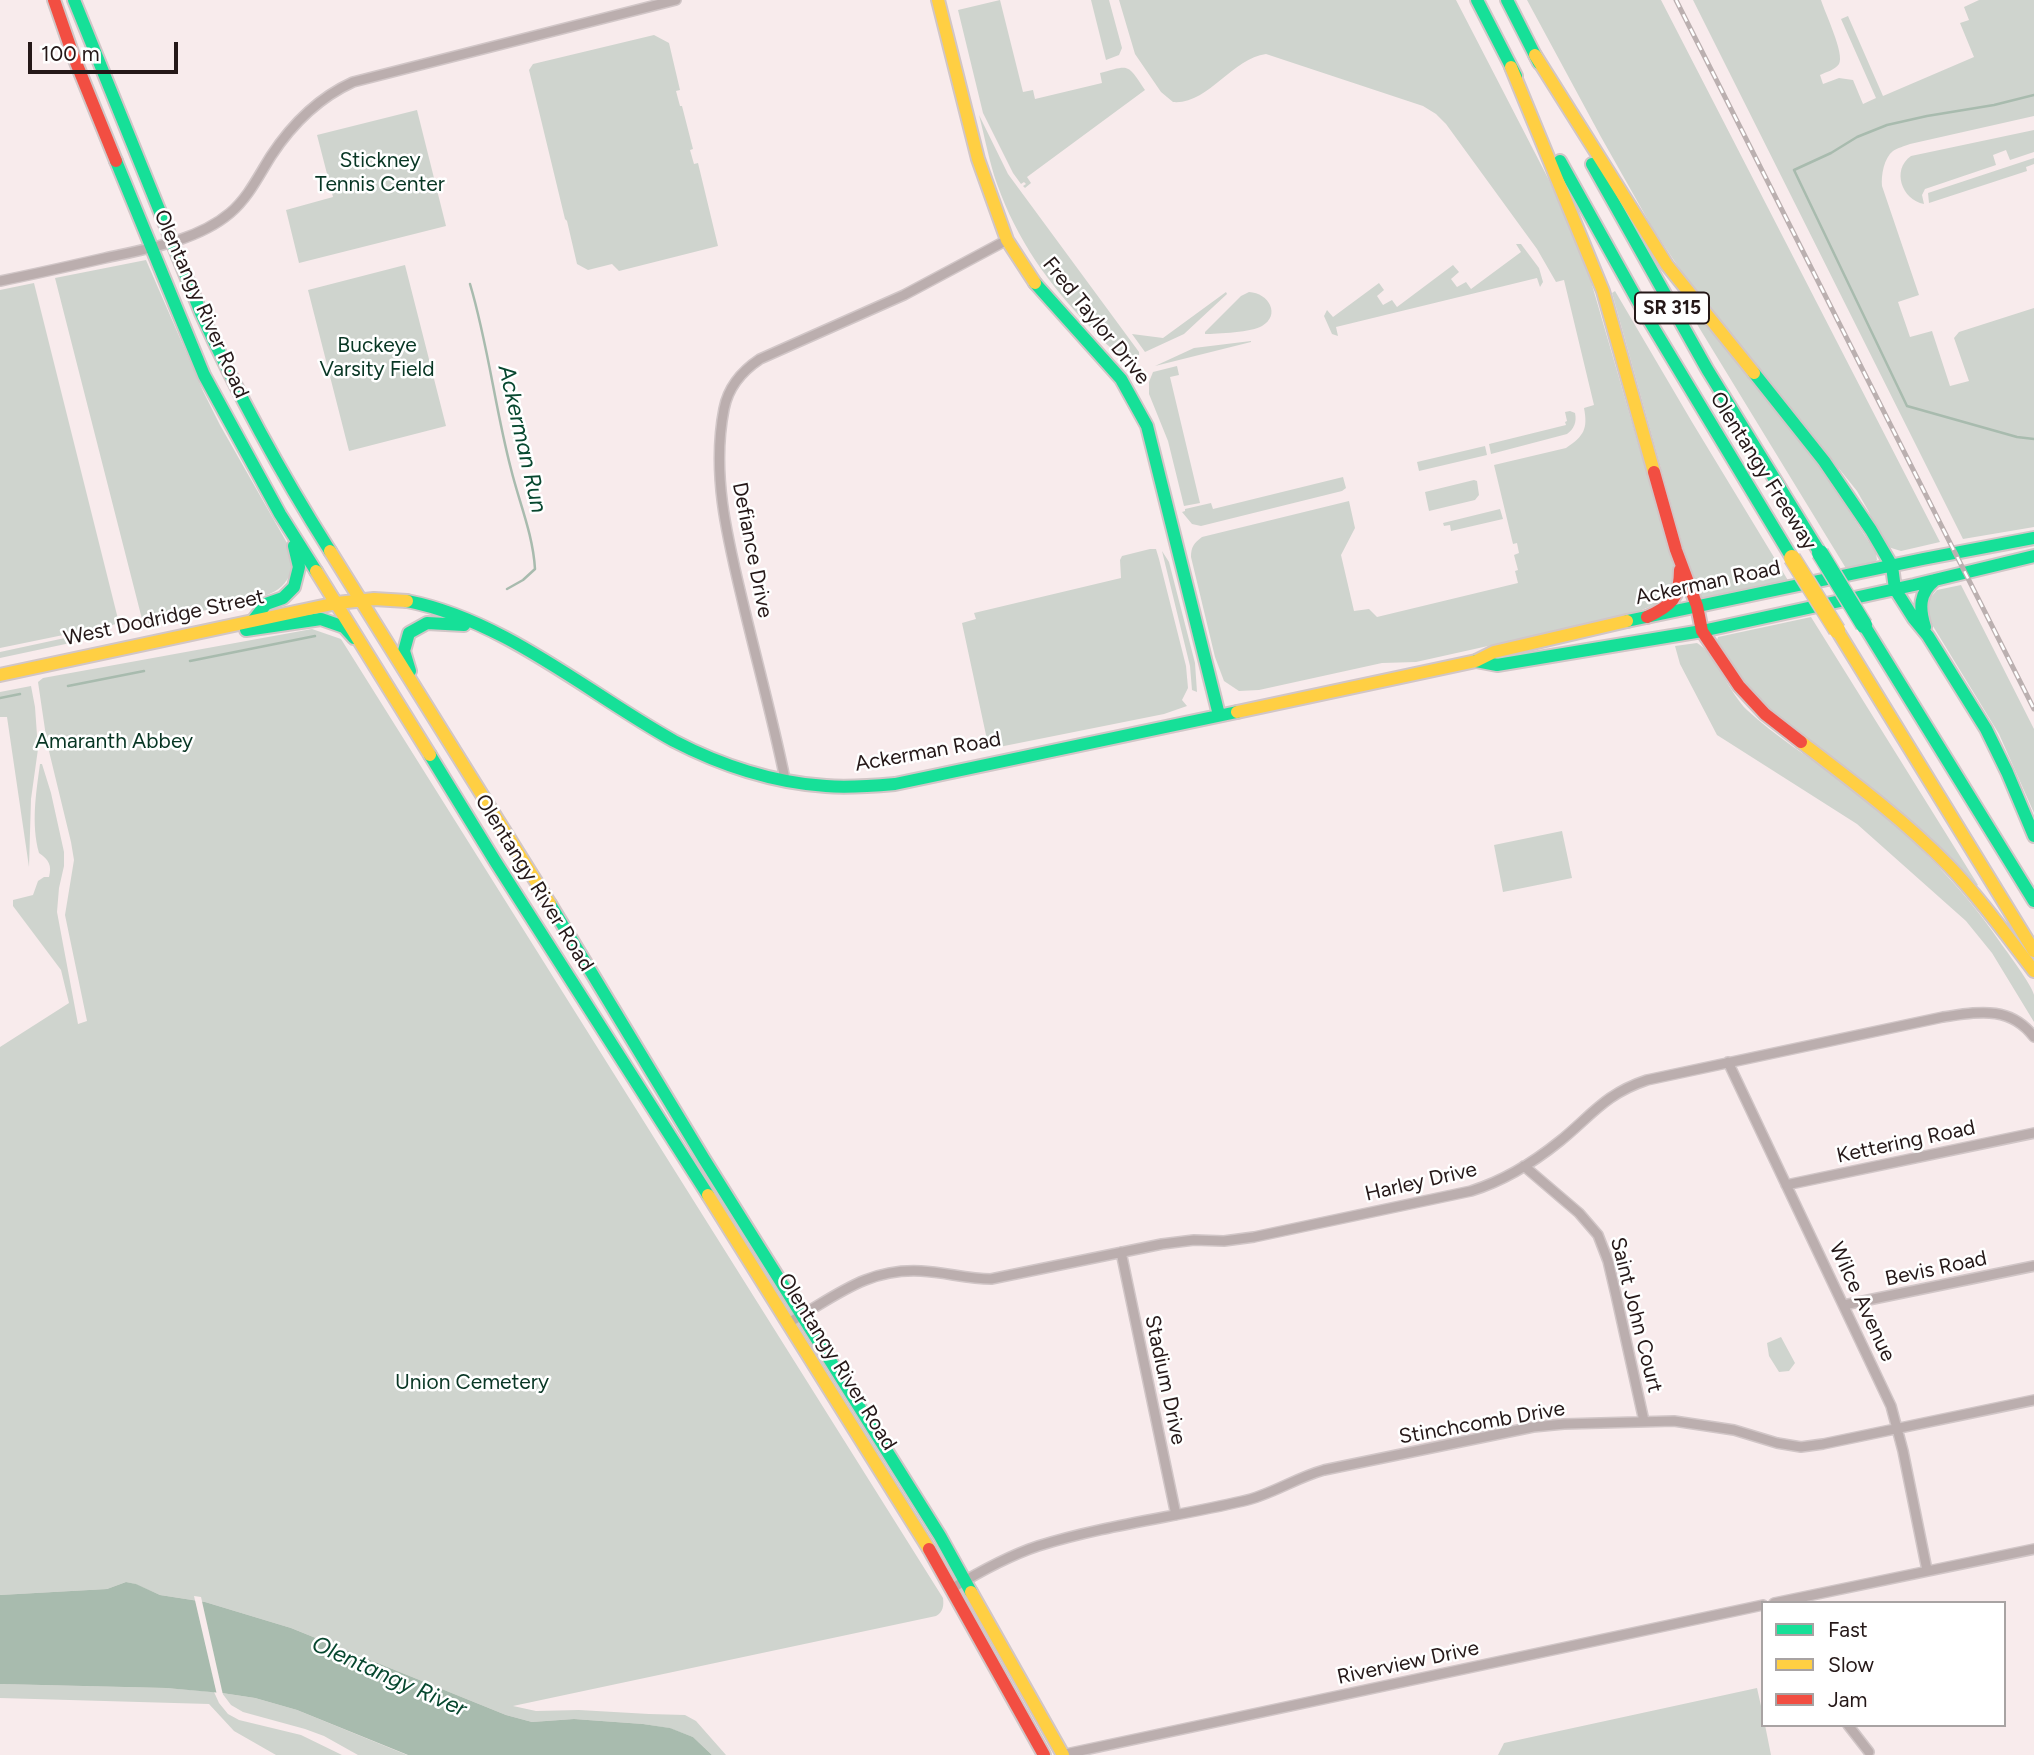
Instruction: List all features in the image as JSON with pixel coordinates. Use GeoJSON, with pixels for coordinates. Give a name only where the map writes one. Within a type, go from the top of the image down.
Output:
{"type":"FeatureCollection","features":[{"type":"Feature","properties":{"kind":"main road","name":"Olentangy River Road"},"geometry":{"type":"LineString","coordinates":[[54,0],[78,67],[204,375],[280,514],[502,873],[617,1050],[926,1544],[958,1585],[1062,1755]]}},
{"type":"Feature","properties":{"kind":"main road","name":"Olentangy River Road"},"geometry":{"type":"LineString","coordinates":[[74,0],[219,355],[250,414],[301,505],[940,1536],[958,1585],[1044,1755]]}},
{"type":"Feature","properties":{"kind":"main road","name":"Fred Taylor Drive"},"geometry":{"type":"LineString","coordinates":[[938,0],[978,159],[1007,240],[1036,284],[1121,379],[1147,426],[1219,715]]}},
{"type":"Feature","properties":{"kind":"main road","name":"Olentangy Freeway"},"geometry":{"type":"LineString","coordinates":[[1477,0],[1591,218],[1671,359],[2034,951]]}},
{"type":"Feature","properties":{"kind":"main road","name":"Olentangy Freeway"},"geometry":{"type":"LineString","coordinates":[[1507,0],[1614,205],[1700,358],[2034,901]]}},
{"type":"Feature","properties":{"kind":"main road"},"geometry":{"type":"LineString","coordinates":[[1535,55],[1667,265],[1825,461],[1871,530],[1892,566],[1895,589],[1986,729],[2034,836]]}},
{"type":"Feature","properties":{"kind":"main road"},"geometry":{"type":"LineString","coordinates":[[1511,67],[1604,291],[1676,550],[1680,571],[1678,592],[1673,602],[1647,617]]}},
{"type":"Feature","properties":{"kind":"main road"},"geometry":{"type":"LineString","coordinates":[[252,622],[267,603],[283,597],[291,589],[299,575],[298,556],[280,514]]}},
{"type":"Feature","properties":{"kind":"main road","name":"Ackerman Road"},"geometry":{"type":"LineString","coordinates":[[337,603],[361,599],[399,600],[435,608],[509,641],[664,735],[697,752],[738,767],[785,779],[848,788],[895,784],[1476,661],[1493,652],[1697,606],[2034,538]]}},
{"type":"Feature","properties":{"kind":"main road"},"geometry":{"type":"LineString","coordinates":[[1676,550],[1697,606],[1702,631],[1724,666],[1765,714],[1885,806],[1918,836],[1959,878],[2034,971]]}},
{"type":"Feature","properties":{"kind":"main road","name":"Ackerman Road"},"geometry":{"type":"LineString","coordinates":[[1476,661],[1497,665],[1702,631],[1935,580],[2034,555]]}},
{"type":"Feature","properties":{"kind":"main road"},"geometry":{"type":"LineString","coordinates":[[1928,636],[1920,604],[1928,585],[1935,580]]}},
{"type":"Feature","properties":{"kind":"main road","name":"West Dodridge Street"},"geometry":{"type":"LineString","coordinates":[[0,675],[337,603]]}},
{"type":"Feature","properties":{"kind":"main road"},"geometry":{"type":"LineString","coordinates":[[214,629],[243,631],[321,619],[344,627],[366,650]]}},
{"type":"Feature","properties":{"kind":"main road"},"geometry":{"type":"LineString","coordinates":[[417,691],[404,651],[409,633],[427,623],[478,626]]}},
{"type":"Feature","properties":{"kind":"street"},"geometry":{"type":"LineString","coordinates":[[0,281],[152,247],[190,235],[220,221],[241,202],[292,128],[314,106],[339,88],[369,76],[676,0]]}},
{"type":"Feature","properties":{"kind":"street","name":"Defiance Drive"},"geometry":{"type":"LineString","coordinates":[[785,779],[722,508],[720,453],[724,408],[729,392],[741,374],[760,359],[904,295],[1007,240]]}},
{"type":"Feature","properties":{"kind":"street","name":"Harley Drive"},"geometry":{"type":"LineString","coordinates":[[788,1324],[847,1287],[886,1273],[923,1271],[972,1279],[991,1279],[1172,1242],[1224,1241],[1254,1237],[1487,1186],[1524,1166],[1560,1141],[1619,1091],[1647,1080],[1943,1017],[1978,1012],[2010,1017],[2023,1024],[2034,1037]]}},
{"type":"Feature","properties":{"kind":"street","name":"Wilce Avenue"},"geometry":{"type":"LineString","coordinates":[[1728,1062],[1891,1406],[1927,1570]]}},
{"type":"Feature","properties":{"kind":"street","name":"Kettering Road"},"geometry":{"type":"LineString","coordinates":[[1786,1185],[2034,1133]]}},
{"type":"Feature","properties":{"kind":"street","name":"Saint John Court"},"geometry":{"type":"LineString","coordinates":[[1524,1166],[1579,1213],[1598,1235],[1614,1284],[1644,1421]]}},
{"type":"Feature","properties":{"kind":"street","name":"Stadium Drive"},"geometry":{"type":"LineString","coordinates":[[1121,1252],[1176,1515]]}},
{"type":"Feature","properties":{"kind":"street","name":"Bevis Road"},"geometry":{"type":"LineString","coordinates":[[1844,1306],[2034,1266]]}},
{"type":"Feature","properties":{"kind":"street","name":"Stinchcomb Drive"},"geometry":{"type":"LineString","coordinates":[[958,1585],[1038,1546],[1082,1534],[1245,1501],[1294,1479],[1324,1470],[1508,1432],[1564,1424],[1674,1421],[1734,1430],[1801,1447],[2034,1400]]}},
{"type":"Feature","properties":{"kind":"street"},"geometry":{"type":"LineString","coordinates":[[1803,1600],[1927,1570],[2034,1549]]}},
{"type":"Feature","properties":{"kind":"street","name":"Riverview Drive"},"geometry":{"type":"LineString","coordinates":[[1062,1755],[1761,1605]]}},
{"type":"Feature","properties":{"kind":"street"},"geometry":{"type":"LineString","coordinates":[[1850,1727],[1869,1752]]}},
{"type":"Feature","properties":{"kind":"green space"},"geometry":{"type":"Polygon","coordinates":[[[1000,0],[1023,92],[1033,90],[1035,99],[1102,83],[1100,73],[1117,68],[1131,71],[1145,90],[1027,177],[1031,183],[1025,188],[1023,186],[1026,184],[1021,184],[1013,173],[983,113],[958,10],[1000,0]]]}},
{"type":"Feature","properties":{"kind":"green space"},"geometry":{"type":"Polygon","coordinates":[[[1091,0],[1109,0],[1122,48],[1119,55],[1106,60],[1091,0]]]}},
{"type":"Feature","properties":{"kind":"green space"},"geometry":{"type":"Polygon","coordinates":[[[1119,0],[1456,0],[1550,182],[1588,271],[1676,574],[1671,598],[1632,614],[1416,662],[1382,663],[1259,690],[1239,691],[1224,681],[1215,657],[1191,557],[1194,546],[1202,537],[1349,501],[1355,528],[1341,555],[1354,611],[1369,609],[1377,617],[1518,583],[1514,555],[1519,553],[1517,543],[1513,544],[1494,465],[1566,448],[1577,440],[1585,427],[1584,408],[1594,405],[1564,280],[1556,282],[1537,249],[1436,114],[1423,106],[1266,54],[1242,64],[1198,96],[1173,102],[1161,92],[1135,54],[1119,0]]]}},
{"type":"Feature","properties":{"kind":"green space"},"geometry":{"type":"Polygon","coordinates":[[[1527,0],[1661,0],[1940,542],[1901,551],[1888,547],[1879,537],[1857,491],[1687,280],[1653,229],[1527,0]]]}},
{"type":"Feature","properties":{"kind":"green space"},"geometry":{"type":"Polygon","coordinates":[[[1693,0],[1821,0],[1840,59],[1835,68],[1820,75],[1823,84],[1839,78],[1853,80],[1863,104],[1876,98],[1841,19],[1848,16],[1883,96],[1974,57],[1960,23],[1969,20],[1964,7],[1979,0],[2034,0],[2034,116],[1897,149],[1885,162],[1882,186],[1919,295],[1898,302],[1910,337],[1932,331],[1950,386],[1969,381],[1954,338],[1959,332],[2034,308],[2034,527],[1963,539],[1693,0]]]}},
{"type":"Feature","properties":{"kind":"green space"},"geometry":{"type":"Polygon","coordinates":[[[654,35],[669,43],[680,90],[676,91],[693,149],[690,150],[694,164],[698,163],[718,246],[619,271],[612,264],[588,270],[577,264],[529,70],[533,64],[654,35]]]}},
{"type":"Feature","properties":{"kind":"green space","name":"Stickney Tennis Center"},"geometry":{"type":"Polygon","coordinates":[[[417,110],[446,226],[299,263],[286,210],[333,197],[317,135],[417,110]]]}},
{"type":"Feature","properties":{"kind":"green space"},"geometry":{"type":"Polygon","coordinates":[[[979,115],[1008,174],[1139,355],[1124,355],[1107,344],[1061,295],[1024,243],[997,184],[979,115]]]}},
{"type":"Feature","properties":{"kind":"green space"},"geometry":{"type":"Polygon","coordinates":[[[2034,130],[2034,152],[2010,160],[2006,150],[1993,155],[1996,165],[1925,189],[1922,195],[1924,204],[1910,197],[1905,191],[1901,169],[1911,156],[2034,130]]]}},
{"type":"Feature","properties":{"kind":"green space"},"geometry":{"type":"Polygon","coordinates":[[[2034,158],[2034,164],[2026,167],[2027,171],[1929,203],[1928,193],[2034,158]]]}},
{"type":"Feature","properties":{"kind":"green space"},"geometry":{"type":"Polygon","coordinates":[[[1516,244],[1521,244],[1539,268],[1543,282],[1540,287],[1537,278],[1336,327],[1338,336],[1332,334],[1324,316],[1327,310],[1333,317],[1379,283],[1384,290],[1377,296],[1383,305],[1392,300],[1397,307],[1453,265],[1459,272],[1451,279],[1457,287],[1466,282],[1471,289],[1521,252],[1516,244]]]}},
{"type":"Feature","properties":{"kind":"green space"},"geometry":{"type":"Polygon","coordinates":[[[146,260],[220,425],[291,550],[295,572],[291,572],[282,586],[268,595],[234,601],[144,627],[55,278],[146,260]]]}},
{"type":"Feature","properties":{"kind":"green space","name":"Buckeye Varsity Field"},"geometry":{"type":"Polygon","coordinates":[[[405,265],[446,426],[349,451],[308,290],[405,265]]]}},
{"type":"Feature","properties":{"kind":"green space"},"geometry":{"type":"Polygon","coordinates":[[[34,283],[118,619],[116,624],[112,625],[0,648],[0,290],[34,283]]]}},
{"type":"Feature","properties":{"kind":"green space"},"geometry":{"type":"Polygon","coordinates":[[[1615,291],[1789,582],[1702,599],[1697,597],[1612,293],[1615,291]]]}},
{"type":"Feature","properties":{"kind":"green space"},"geometry":{"type":"Polygon","coordinates":[[[1226,292],[1227,294],[1184,334],[1145,352],[1132,334],[1163,338],[1226,292]]]}},
{"type":"Feature","properties":{"kind":"green space"},"geometry":{"type":"Polygon","coordinates":[[[1249,292],[1267,300],[1272,311],[1268,321],[1251,330],[1205,334],[1241,296],[1249,292]]]}},
{"type":"Feature","properties":{"kind":"green space"},"geometry":{"type":"Polygon","coordinates":[[[1683,296],[1816,460],[1876,553],[1877,560],[1872,564],[1847,570],[1681,298],[1683,296]]]}},
{"type":"Feature","properties":{"kind":"green space"},"geometry":{"type":"Polygon","coordinates":[[[1251,342],[1155,366],[1194,348],[1251,342]]]}},
{"type":"Feature","properties":{"kind":"green space"},"geometry":{"type":"Polygon","coordinates":[[[1177,366],[1179,375],[1170,377],[1200,503],[1184,506],[1168,441],[1149,394],[1149,382],[1153,372],[1177,366]]]}},
{"type":"Feature","properties":{"kind":"green space"},"geometry":{"type":"Polygon","coordinates":[[[1565,412],[1575,413],[1576,419],[1567,434],[1491,454],[1489,444],[1566,425],[1565,412]]]}},
{"type":"Feature","properties":{"kind":"green space"},"geometry":{"type":"Polygon","coordinates":[[[1485,446],[1487,455],[1419,471],[1417,462],[1485,446]]]}},
{"type":"Feature","properties":{"kind":"green space"},"geometry":{"type":"Polygon","coordinates":[[[1343,477],[1346,488],[1342,491],[1201,526],[1192,524],[1182,512],[1211,503],[1213,509],[1343,477]]]}},
{"type":"Feature","properties":{"kind":"green space"},"geometry":{"type":"Polygon","coordinates":[[[1477,481],[1479,495],[1475,500],[1429,511],[1425,492],[1477,481]]]}},
{"type":"Feature","properties":{"kind":"green space"},"geometry":{"type":"Polygon","coordinates":[[[1500,509],[1503,519],[1451,531],[1450,525],[1444,526],[1443,523],[1500,509]]]}},
{"type":"Feature","properties":{"kind":"green space"},"geometry":{"type":"Polygon","coordinates":[[[1156,549],[1186,666],[1188,688],[1182,700],[1187,706],[1164,714],[989,749],[962,623],[976,619],[974,613],[1121,578],[1122,556],[1156,549]]]}},
{"type":"Feature","properties":{"kind":"green space"},"geometry":{"type":"Polygon","coordinates":[[[1162,551],[1169,562],[1195,663],[1197,692],[1192,690],[1190,666],[1162,551]]]}},
{"type":"Feature","properties":{"kind":"green space"},"geometry":{"type":"Polygon","coordinates":[[[1961,585],[2034,729],[2034,813],[1999,734],[1928,618],[1926,598],[1930,598],[1937,590],[1961,585]]]}},
{"type":"Feature","properties":{"kind":"green space"},"geometry":{"type":"Polygon","coordinates":[[[1811,617],[1978,885],[1974,887],[1759,699],[1722,652],[1717,640],[1718,637],[1811,617]]]}},
{"type":"Feature","properties":{"kind":"green space","name":"Union Cemetery"},"geometry":{"type":"Polygon","coordinates":[[[312,629],[341,639],[943,1598],[942,1608],[936,1616],[513,1706],[536,1711],[579,1710],[685,1715],[696,1721],[726,1755],[712,1755],[693,1737],[669,1728],[574,1719],[532,1722],[506,1715],[291,1628],[205,1602],[160,1595],[126,1582],[107,1589],[0,1595],[0,1047],[69,1003],[61,970],[13,906],[13,900],[33,895],[38,881],[49,877],[50,873],[49,863],[39,853],[35,831],[40,764],[51,793],[64,852],[57,912],[78,1024],[87,1021],[65,915],[74,860],[47,743],[38,682],[43,678],[312,629]]]}},
{"type":"Feature","properties":{"kind":"green space"},"geometry":{"type":"Polygon","coordinates":[[[88,633],[89,639],[0,658],[0,652],[88,633]]]}},
{"type":"Feature","properties":{"kind":"green space"},"geometry":{"type":"Polygon","coordinates":[[[1697,643],[1709,655],[1747,710],[1863,798],[1947,875],[1983,919],[2029,984],[2034,995],[2034,1022],[1992,953],[1966,921],[1857,824],[1717,735],[1680,664],[1675,646],[1697,643]]]}},
{"type":"Feature","properties":{"kind":"green space"},"geometry":{"type":"Polygon","coordinates":[[[31,686],[38,749],[31,799],[29,867],[7,717],[0,717],[0,692],[31,686]]]}},
{"type":"Feature","properties":{"kind":"green space"},"geometry":{"type":"Polygon","coordinates":[[[1562,831],[1572,878],[1503,892],[1494,845],[1562,831]]]}},
{"type":"Feature","properties":{"kind":"green space"},"geometry":{"type":"Polygon","coordinates":[[[1781,1337],[1795,1363],[1789,1371],[1779,1372],[1769,1356],[1767,1343],[1781,1337]]]}},
{"type":"Feature","properties":{"kind":"green space"},"geometry":{"type":"Polygon","coordinates":[[[0,1684],[166,1688],[214,1692],[228,1714],[239,1720],[301,1735],[342,1755],[276,1755],[234,1731],[209,1704],[0,1698],[0,1684]]]}},
{"type":"Feature","properties":{"kind":"green space"},"geometry":{"type":"Polygon","coordinates":[[[1757,1688],[1761,1706],[1761,1727],[1765,1727],[1771,1755],[1498,1755],[1504,1743],[1757,1688]]]}},
{"type":"Feature","properties":{"kind":"green space"},"geometry":{"type":"Polygon","coordinates":[[[222,1693],[255,1698],[297,1710],[407,1755],[358,1755],[324,1736],[243,1712],[231,1705],[222,1693]]]}},
{"type":"Feature","properties":{"kind":"water","name":"Olentangy River"},"geometry":{"type":"Polygon","coordinates":[[[126,1582],[160,1595],[205,1602],[291,1628],[506,1715],[532,1722],[574,1719],[670,1728],[693,1737],[712,1755],[408,1755],[297,1710],[255,1698],[166,1688],[0,1684],[0,1595],[107,1589],[126,1582]]]}},
{"type":"Feature","properties":{"kind":"pier"},"geometry":{"type":"Polygon","coordinates":[[[194,1596],[201,1597],[223,1695],[217,1695],[194,1596]]]}},
{"type":"Feature","properties":{"kind":"waterway"},"geometry":{"type":"LineString","coordinates":[[2034,95],[1887,125],[1857,137],[1831,153],[1794,170],[1907,406],[2017,437],[2034,439]]}},
{"type":"Feature","properties":{"kind":"waterway","name":"Ackerman Run"},"geometry":{"type":"LineString","coordinates":[[470,284],[505,446],[534,556],[535,569],[507,589]]}},
{"type":"Feature","properties":{"kind":"waterway","name":"Ackerman Run"},"geometry":{"type":"LineString","coordinates":[[190,661],[315,636]]}},
{"type":"Feature","properties":{"kind":"waterway","name":"Ackerman Run"},"geometry":{"type":"LineString","coordinates":[[68,686],[144,671]]}},
{"type":"Feature","properties":{"kind":"waterway","name":"Ackerman Run"},"geometry":{"type":"LineString","coordinates":[[0,698],[20,694]]}},
{"type":"Feature","properties":{"kind":"railway"},"geometry":{"type":"LineString","coordinates":[[1676,0],[2034,709]]}},
{"type":"Feature","properties":{"kind":"traffic: fast"},"geometry":{"type":"LineString","coordinates":[[74,0],[215,344],[261,434],[330,551]]}},
{"type":"Feature","properties":{"kind":"traffic: fast"},"geometry":{"type":"LineString","coordinates":[[1477,0],[1516,76]]}},
{"type":"Feature","properties":{"kind":"traffic: fast"},"geometry":{"type":"LineString","coordinates":[[1507,0],[1539,63]]}},
{"type":"Feature","properties":{"kind":"traffic: fast"},"geometry":{"type":"LineString","coordinates":[[116,161],[204,375],[280,514],[316,571]]}},
{"type":"Feature","properties":{"kind":"traffic: fast"},"geometry":{"type":"LineString","coordinates":[[1560,161],[1644,312],[1792,558]]}},
{"type":"Feature","properties":{"kind":"traffic: fast"},"geometry":{"type":"LineString","coordinates":[[1592,164],[1707,369],[1820,553]]}},
{"type":"Feature","properties":{"kind":"traffic: fast"},"geometry":{"type":"LineString","coordinates":[[1035,283],[1121,379],[1147,426],[1219,715]]}},
{"type":"Feature","properties":{"kind":"traffic: fast"},"geometry":{"type":"LineString","coordinates":[[1754,373],[1824,461],[1871,530],[1892,566],[1895,589],[1986,729],[2034,836]]}},
{"type":"Feature","properties":{"kind":"traffic: fast"},"geometry":{"type":"LineString","coordinates":[[1627,621],[2034,538]]}},
{"type":"Feature","properties":{"kind":"traffic: fast"},"geometry":{"type":"LineString","coordinates":[[252,622],[266,604],[283,598],[294,587],[299,567],[294,546]]}},
{"type":"Feature","properties":{"kind":"traffic: fast"},"geometry":{"type":"LineString","coordinates":[[1820,553],[1864,625]]}},
{"type":"Feature","properties":{"kind":"traffic: fast"},"geometry":{"type":"LineString","coordinates":[[1476,661],[1497,665],[1702,631],[2034,556]]}},
{"type":"Feature","properties":{"kind":"traffic: fast"},"geometry":{"type":"LineString","coordinates":[[1925,627],[1923,596],[1935,580]]}},
{"type":"Feature","properties":{"kind":"traffic: fast"},"geometry":{"type":"LineString","coordinates":[[407,601],[478,624],[512,641],[692,750],[767,777],[806,784],[843,787],[895,784],[1237,712]]}},
{"type":"Feature","properties":{"kind":"traffic: fast"},"geometry":{"type":"LineString","coordinates":[[246,630],[321,619],[344,627],[354,638]]}},
{"type":"Feature","properties":{"kind":"traffic: fast"},"geometry":{"type":"LineString","coordinates":[[410,671],[404,651],[409,633],[427,623],[464,625]]}},
{"type":"Feature","properties":{"kind":"traffic: fast"},"geometry":{"type":"LineString","coordinates":[[1864,625],[2034,901]]}},
{"type":"Feature","properties":{"kind":"traffic: fast"},"geometry":{"type":"LineString","coordinates":[[430,755],[708,1195]]}},
{"type":"Feature","properties":{"kind":"traffic: fast"},"geometry":{"type":"LineString","coordinates":[[550,904],[704,1159],[940,1536],[971,1592]]}},
{"type":"Feature","properties":{"kind":"traffic: slow"},"geometry":{"type":"LineString","coordinates":[[938,0],[978,159],[1007,240],[1035,283]]}},
{"type":"Feature","properties":{"kind":"traffic: slow"},"geometry":{"type":"LineString","coordinates":[[1535,55],[1667,265],[1754,373]]}},
{"type":"Feature","properties":{"kind":"traffic: slow"},"geometry":{"type":"LineString","coordinates":[[1511,67],[1603,291],[1654,472]]}},
{"type":"Feature","properties":{"kind":"traffic: slow"},"geometry":{"type":"LineString","coordinates":[[330,551],[550,904]]}},
{"type":"Feature","properties":{"kind":"traffic: slow"},"geometry":{"type":"LineString","coordinates":[[1792,558],[1837,630]]}},
{"type":"Feature","properties":{"kind":"traffic: slow"},"geometry":{"type":"LineString","coordinates":[[316,571],[430,755]]}},
{"type":"Feature","properties":{"kind":"traffic: slow"},"geometry":{"type":"LineString","coordinates":[[0,675],[337,603],[374,599],[407,601]]}},
{"type":"Feature","properties":{"kind":"traffic: slow"},"geometry":{"type":"LineString","coordinates":[[1237,712],[1476,661],[1494,652],[1627,621]]}},
{"type":"Feature","properties":{"kind":"traffic: slow"},"geometry":{"type":"LineString","coordinates":[[1837,630],[2034,951]]}},
{"type":"Feature","properties":{"kind":"traffic: slow"},"geometry":{"type":"LineString","coordinates":[[1801,742],[1877,801],[1932,849],[1972,891],[2034,971]]}},
{"type":"Feature","properties":{"kind":"traffic: slow"},"geometry":{"type":"LineString","coordinates":[[708,1195],[929,1549]]}},
{"type":"Feature","properties":{"kind":"traffic: slow"},"geometry":{"type":"LineString","coordinates":[[971,1592],[1063,1755]]}},
{"type":"Feature","properties":{"kind":"traffic: jam"},"geometry":{"type":"LineString","coordinates":[[54,0],[116,161]]}},
{"type":"Feature","properties":{"kind":"traffic: jam"},"geometry":{"type":"LineString","coordinates":[[1654,472],[1676,550],[1697,606],[1702,631],[1739,686],[1765,714],[1801,742]]}},
{"type":"Feature","properties":{"kind":"traffic: jam"},"geometry":{"type":"LineString","coordinates":[[1647,617],[1672,600],[1678,588],[1680,570]]}},
{"type":"Feature","properties":{"kind":"traffic: jam"},"geometry":{"type":"LineString","coordinates":[[929,1549],[1044,1755]]}},
{"type":"Feature","properties":{"kind":"park label","name":"Amaranth Abbey"},"geometry":{"type":"Point","coordinates":[114,742]}}]}
